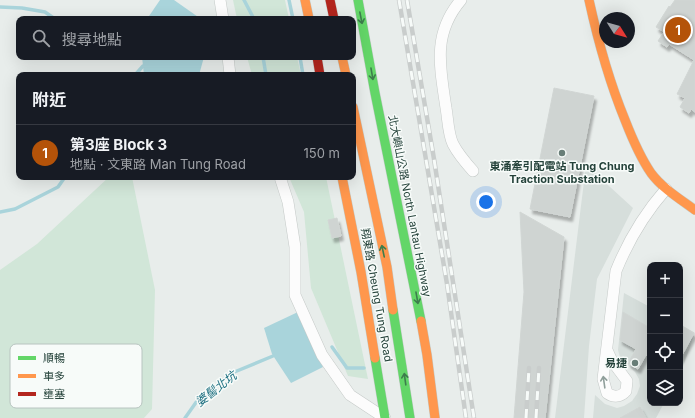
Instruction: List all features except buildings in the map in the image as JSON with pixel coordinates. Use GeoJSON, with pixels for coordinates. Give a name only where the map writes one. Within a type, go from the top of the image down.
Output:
{"type":"FeatureCollection","features":[{"type":"Feature","properties":{"kind":"main road"},"geometry":{"type":"LineString","coordinates":[[305,0],[308,16]]}},
{"type":"Feature","properties":{"kind":"main road"},"geometry":{"type":"LineString","coordinates":[[330,0],[333,16]]}},
{"type":"Feature","properties":{"kind":"main road","name":"北大嶼山公路 North Lantau Highway"},"geometry":{"type":"LineString","coordinates":[[358,0],[375,93],[416,294],[435,418]]}},
{"type":"Feature","properties":{"kind":"main road"},"geometry":{"type":"LineString","coordinates":[[589,0],[600,48],[617,100],[634,143],[651,173],[666,189],[695,210]]}},
{"type":"Feature","properties":{"kind":"main road"},"geometry":{"type":"LineString","coordinates":[[318,60],[320,72]]}},
{"type":"Feature","properties":{"kind":"main road"},"geometry":{"type":"LineString","coordinates":[[343,60],[345,72]]}},
{"type":"Feature","properties":{"kind":"main road"},"geometry":{"type":"LineString","coordinates":[[356,121],[387,267],[410,418]]}},
{"type":"Feature","properties":{"kind":"main road","name":"翔東路 Cheung Tung Road"},"geometry":{"type":"LineString","coordinates":[[343,180],[361,272],[385,418]]}},
{"type":"Feature","properties":{"kind":"street"},"geometry":{"type":"LineString","coordinates":[[220,0],[223,16]]}},
{"type":"Feature","properties":{"kind":"street"},"geometry":{"type":"LineString","coordinates":[[461,0],[448,17],[443,32],[440,49],[440,67],[452,142],[459,154],[473,171]]}},
{"type":"Feature","properties":{"kind":"street"},"geometry":{"type":"LineString","coordinates":[[228,60],[230,72]]}},
{"type":"Feature","properties":{"kind":"street"},"geometry":{"type":"LineString","coordinates":[[281,180],[288,202],[295,247],[295,295],[322,355],[350,394],[385,418]]}},
{"type":"Feature","properties":{"kind":"street"},"geometry":{"type":"LineString","coordinates":[[607,350],[616,271],[622,256],[651,207],[666,189]]}},
{"type":"Feature","properties":{"kind":"shaded area"},"geometry":{"type":"Polygon","coordinates":[[[586,165],[633,208],[597,279],[589,346],[584,418],[555,418],[586,165]]]}},
{"type":"Feature","properties":{"kind":"shaded area"},"geometry":{"type":"Polygon","coordinates":[[[624,293],[647,305],[647,406],[662,406],[656,418],[593,418],[595,395],[605,404],[617,408],[632,401],[640,386],[639,379],[635,372],[620,357],[618,350],[624,293]]]}},
{"type":"Feature","properties":{"kind":"shaded area"},"geometry":{"type":"Polygon","coordinates":[[[683,326],[695,333],[683,367],[683,326]]]}},
{"type":"Feature","properties":{"kind":"green space"},"geometry":{"type":"Polygon","coordinates":[[[233,0],[285,0],[288,16],[236,16],[233,0]]]}},
{"type":"Feature","properties":{"kind":"green space"},"geometry":{"type":"Polygon","coordinates":[[[248,60],[298,60],[300,72],[251,72],[248,60]]]}},
{"type":"Feature","properties":{"kind":"green space"},"geometry":{"type":"Polygon","coordinates":[[[106,180],[133,180],[155,290],[152,409],[144,418],[0,418],[0,270],[37,244],[106,180]]]}},
{"type":"Feature","properties":{"kind":"green space"},"geometry":{"type":"Polygon","coordinates":[[[290,180],[327,180],[368,379],[348,376],[311,288],[304,212],[290,180]]]}},
{"type":"Feature","properties":{"kind":"water"},"geometry":{"type":"Polygon","coordinates":[[[160,0],[174,0],[197,16],[149,16],[160,0]]]}},
{"type":"Feature","properties":{"kind":"water"},"geometry":{"type":"Polygon","coordinates":[[[142,60],[203,60],[200,72],[144,72],[142,60]]]}},
{"type":"Feature","properties":{"kind":"water"},"geometry":{"type":"Polygon","coordinates":[[[298,312],[323,367],[291,383],[272,354],[264,328],[298,312]]]}},
{"type":"Feature","properties":{"kind":"waterway"},"geometry":{"type":"LineString","coordinates":[[244,0],[252,16]]}},
{"type":"Feature","properties":{"kind":"waterway"},"geometry":{"type":"LineString","coordinates":[[289,0],[292,16]]}},
{"type":"Feature","properties":{"kind":"waterway"},"geometry":{"type":"LineString","coordinates":[[0,7],[22,8],[45,12],[51,16]]}},
{"type":"Feature","properties":{"kind":"waterway"},"geometry":{"type":"LineString","coordinates":[[264,60],[266,72]]}},
{"type":"Feature","properties":{"kind":"waterway"},"geometry":{"type":"LineString","coordinates":[[300,60],[302,72]]}},
{"type":"Feature","properties":{"kind":"waterway"},"geometry":{"type":"LineString","coordinates":[[138,72],[143,66]]}},
{"type":"Feature","properties":{"kind":"waterway"},"geometry":{"type":"LineString","coordinates":[[0,212],[15,209],[58,187],[63,180]]}},
{"type":"Feature","properties":{"kind":"waterway"},"geometry":{"type":"LineString","coordinates":[[332,347],[347,368],[364,368]]}},
{"type":"Feature","properties":{"kind":"waterway","name":"婆髻北坑"},"geometry":{"type":"LineString","coordinates":[[185,418],[197,401],[232,373],[273,356]]}},
{"type":"Feature","properties":{"kind":"railway"},"geometry":{"type":"LineString","coordinates":[[399,0],[447,284],[466,418]]}},
{"type":"Feature","properties":{"kind":"railway"},"geometry":{"type":"LineString","coordinates":[[407,0],[434,159],[474,418]]}},
{"type":"Feature","properties":{"kind":"railway"},"geometry":{"type":"LineString","coordinates":[[526,418],[529,368]]}},
{"type":"Feature","properties":{"kind":"railway"},"geometry":{"type":"LineString","coordinates":[[536,418],[539,368]]}},
{"type":"Feature","properties":{"kind":"traffic: fast"},"geometry":{"type":"LineString","coordinates":[[358,0],[375,93],[421,321]]}},
{"type":"Feature","properties":{"kind":"traffic: fast"},"geometry":{"type":"LineString","coordinates":[[393,310],[410,418]]}},
{"type":"Feature","properties":{"kind":"traffic: fast"},"geometry":{"type":"LineString","coordinates":[[375,358],[385,418]]}},
{"type":"Feature","properties":{"kind":"traffic: slow"},"geometry":{"type":"LineString","coordinates":[[305,0],[308,16]]}},
{"type":"Feature","properties":{"kind":"traffic: slow"},"geometry":{"type":"LineString","coordinates":[[589,0],[609,76],[619,105],[640,154],[647,167],[660,184],[695,210]]}},
{"type":"Feature","properties":{"kind":"traffic: slow"},"geometry":{"type":"LineString","coordinates":[[343,60],[345,72]]}},
{"type":"Feature","properties":{"kind":"traffic: slow"},"geometry":{"type":"LineString","coordinates":[[356,121],[387,267],[393,310]]}},
{"type":"Feature","properties":{"kind":"traffic: slow"},"geometry":{"type":"LineString","coordinates":[[343,180],[361,272],[375,358]]}},
{"type":"Feature","properties":{"kind":"traffic: slow"},"geometry":{"type":"LineString","coordinates":[[421,321],[435,418]]}},
{"type":"Feature","properties":{"kind":"traffic: jam"},"geometry":{"type":"LineString","coordinates":[[330,0],[333,16]]}},
{"type":"Feature","properties":{"kind":"traffic: jam"},"geometry":{"type":"LineString","coordinates":[[318,60],[320,72]]}},
{"type":"Feature","properties":{"kind":"place","name":"第3座 Block 3"},"geometry":{"type":"Point","coordinates":[678,30]}},
{"type":"Feature","properties":{"kind":"place","name":"東涌牽引配電站 Tung Chung Traction Substation"},"geometry":{"type":"Point","coordinates":[562,153]}},
{"type":"Feature","properties":{"kind":"place","name":"易捷"},"geometry":{"type":"Point","coordinates":[635,363]}}]}
